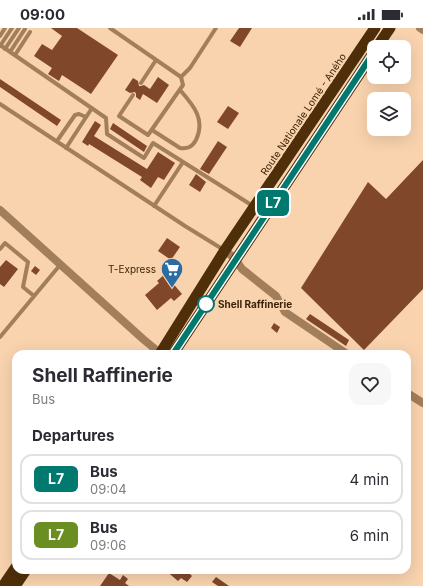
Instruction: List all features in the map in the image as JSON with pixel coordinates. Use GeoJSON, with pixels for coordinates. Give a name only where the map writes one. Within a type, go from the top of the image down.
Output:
{"type":"FeatureCollection","features":[{"type":"Feature","properties":{"kind":"highway","name":"Route Nationale Lomé - Aného"},"geometry":{"type":"LineString","coordinates":[[162,350],[225,250],[375,28]]}},
{"type":"Feature","properties":{"kind":"highway"},"geometry":{"type":"LineString","coordinates":[[382,40],[390,28]]}},
{"type":"Feature","properties":{"kind":"highway"},"geometry":{"type":"LineString","coordinates":[[176,350],[367,62]]}},
{"type":"Feature","properties":{"kind":"highway"},"geometry":{"type":"LineString","coordinates":[[3,586],[12,573]]}},
{"type":"Feature","properties":{"kind":"highway"},"geometry":{"type":"LineString","coordinates":[[15,586],[23,574]]}},
{"type":"Feature","properties":{"kind":"street"},"geometry":{"type":"LineString","coordinates":[[0,210],[155,350]]}},
{"type":"Feature","properties":{"kind":"street"},"geometry":{"type":"LineString","coordinates":[[225,250],[236,259],[242,269],[276,296],[285,312],[340,350]]}},
{"type":"Feature","properties":{"kind":"street"},"geometry":{"type":"LineString","coordinates":[[411,396],[423,403]]}},
{"type":"Feature","properties":{"kind":"lane"},"geometry":{"type":"LineString","coordinates":[[0,36],[5,28]]}},
{"type":"Feature","properties":{"kind":"lane"},"geometry":{"type":"LineString","coordinates":[[12,28],[0,46],[106,118],[107,134],[144,158],[154,143],[254,207]]}},
{"type":"Feature","properties":{"kind":"lane"},"geometry":{"type":"LineString","coordinates":[[5,49],[19,28]]}},
{"type":"Feature","properties":{"kind":"lane"},"geometry":{"type":"LineString","coordinates":[[110,28],[181,77],[183,85],[148,135],[119,116],[133,95]]}},
{"type":"Feature","properties":{"kind":"lane"},"geometry":{"type":"LineString","coordinates":[[181,77],[190,68],[216,28]]}},
{"type":"Feature","properties":{"kind":"lane"},"geometry":{"type":"LineString","coordinates":[[10,52],[25,29]]}},
{"type":"Feature","properties":{"kind":"lane"},"geometry":{"type":"LineString","coordinates":[[15,55],[30,32]]}},
{"type":"Feature","properties":{"kind":"lane"},"geometry":{"type":"LineString","coordinates":[[141,83],[156,60]]}},
{"type":"Feature","properties":{"kind":"lane"},"geometry":{"type":"LineString","coordinates":[[152,130],[180,148],[190,148],[194,144],[200,130],[198,117],[180,90]]}},
{"type":"Feature","properties":{"kind":"lane"},"geometry":{"type":"LineString","coordinates":[[0,104],[154,206],[225,250]]}},
{"type":"Feature","properties":{"kind":"lane"},"geometry":{"type":"LineString","coordinates":[[66,148],[92,108]]}},
{"type":"Feature","properties":{"kind":"lane"},"geometry":{"type":"LineString","coordinates":[[57,141],[75,115],[79,114],[86,117]]}},
{"type":"Feature","properties":{"kind":"lane"},"geometry":{"type":"LineString","coordinates":[[154,206],[183,162]]}},
{"type":"Feature","properties":{"kind":"lane"},"geometry":{"type":"LineString","coordinates":[[0,249],[5,243],[28,262],[23,287],[34,296]]}},
{"type":"Feature","properties":{"kind":"lane"},"geometry":{"type":"LineString","coordinates":[[0,338],[60,265]]}},
{"type":"Feature","properties":{"kind":"building"},"geometry":{"type":"Polygon","coordinates":[[[51,28],[77,28],[118,55],[91,94],[62,75],[59,81],[48,74],[52,68],[34,56],[42,44],[52,50],[62,36],[51,28]]]}},
{"type":"Feature","properties":{"kind":"building"},"geometry":{"type":"Polygon","coordinates":[[[239,28],[252,28],[240,47],[230,41],[239,28]]]}},
{"type":"Feature","properties":{"kind":"building"},"geometry":{"type":"Polygon","coordinates":[[[158,77],[169,85],[157,103],[143,94],[140,100],[136,97],[135,92],[130,93],[125,90],[133,78],[138,81],[139,86],[144,85],[150,89],[158,77]]]}},
{"type":"Feature","properties":{"kind":"building"},"geometry":{"type":"Polygon","coordinates":[[[0,79],[61,120],[57,126],[0,87],[0,79]]]}},
{"type":"Feature","properties":{"kind":"building"},"geometry":{"type":"Polygon","coordinates":[[[228,106],[239,113],[228,129],[217,122],[228,106]]]}},
{"type":"Feature","properties":{"kind":"building"},"geometry":{"type":"Polygon","coordinates":[[[95,121],[101,125],[94,136],[147,169],[158,152],[175,163],[164,180],[158,177],[151,188],[140,180],[142,177],[89,144],[88,146],[82,142],[95,121]]]}},
{"type":"Feature","properties":{"kind":"building"},"geometry":{"type":"Polygon","coordinates":[[[113,123],[147,146],[144,152],[110,129],[113,123]]]}},
{"type":"Feature","properties":{"kind":"building"},"geometry":{"type":"Polygon","coordinates":[[[218,141],[227,147],[209,174],[200,169],[218,141]]]}},
{"type":"Feature","properties":{"kind":"building"},"geometry":{"type":"Polygon","coordinates":[[[423,160],[423,289],[364,350],[301,288],[368,182],[386,199],[423,160]]]}},
{"type":"Feature","properties":{"kind":"building"},"geometry":{"type":"Polygon","coordinates":[[[196,174],[206,182],[200,192],[189,185],[196,174]]]}},
{"type":"Feature","properties":{"kind":"building"},"geometry":{"type":"Polygon","coordinates":[[[167,238],[180,247],[171,260],[158,251],[167,238]]]}},
{"type":"Feature","properties":{"kind":"building"},"geometry":{"type":"Polygon","coordinates":[[[6,260],[18,269],[4,287],[0,284],[0,267],[6,260]]]}},
{"type":"Feature","properties":{"kind":"building"},"geometry":{"type":"Polygon","coordinates":[[[35,266],[40,270],[36,275],[31,271],[35,266]]]}},
{"type":"Feature","properties":{"kind":"building"},"geometry":{"type":"Polygon","coordinates":[[[165,274],[182,294],[174,301],[171,298],[157,310],[145,295],[159,283],[157,281],[165,274]]]}},
{"type":"Feature","properties":{"kind":"building"},"geometry":{"type":"Polygon","coordinates":[[[310,314],[349,340],[346,346],[306,319],[310,314]]]}},
{"type":"Feature","properties":{"kind":"building"},"geometry":{"type":"Polygon","coordinates":[[[274,323],[280,327],[277,333],[271,328],[274,323]]]}},
{"type":"Feature","properties":{"kind":"building"},"geometry":{"type":"Polygon","coordinates":[[[108,574],[111,574],[120,580],[123,575],[128,579],[125,583],[129,586],[100,586],[108,574]]]}},
{"type":"Feature","properties":{"kind":"building"},"geometry":{"type":"Polygon","coordinates":[[[170,574],[190,574],[192,576],[187,582],[181,578],[178,581],[170,574]]]}},
{"type":"Feature","properties":{"kind":"building"},"geometry":{"type":"Polygon","coordinates":[[[216,577],[229,586],[218,586],[212,582],[216,577]]]}},
{"type":"Feature","properties":{"kind":"bus line","name":"L7"},"geometry":{"type":"LineString","coordinates":[[176,350],[246,242],[367,62]]}},
{"type":"Feature","properties":{"kind":"place","name":"T-Express"},"geometry":{"type":"Point","coordinates":[172,288]}},
{"type":"Feature","properties":{"kind":"place","name":"Shell Raffinerie"},"geometry":{"type":"Point","coordinates":[206,304]}}]}
